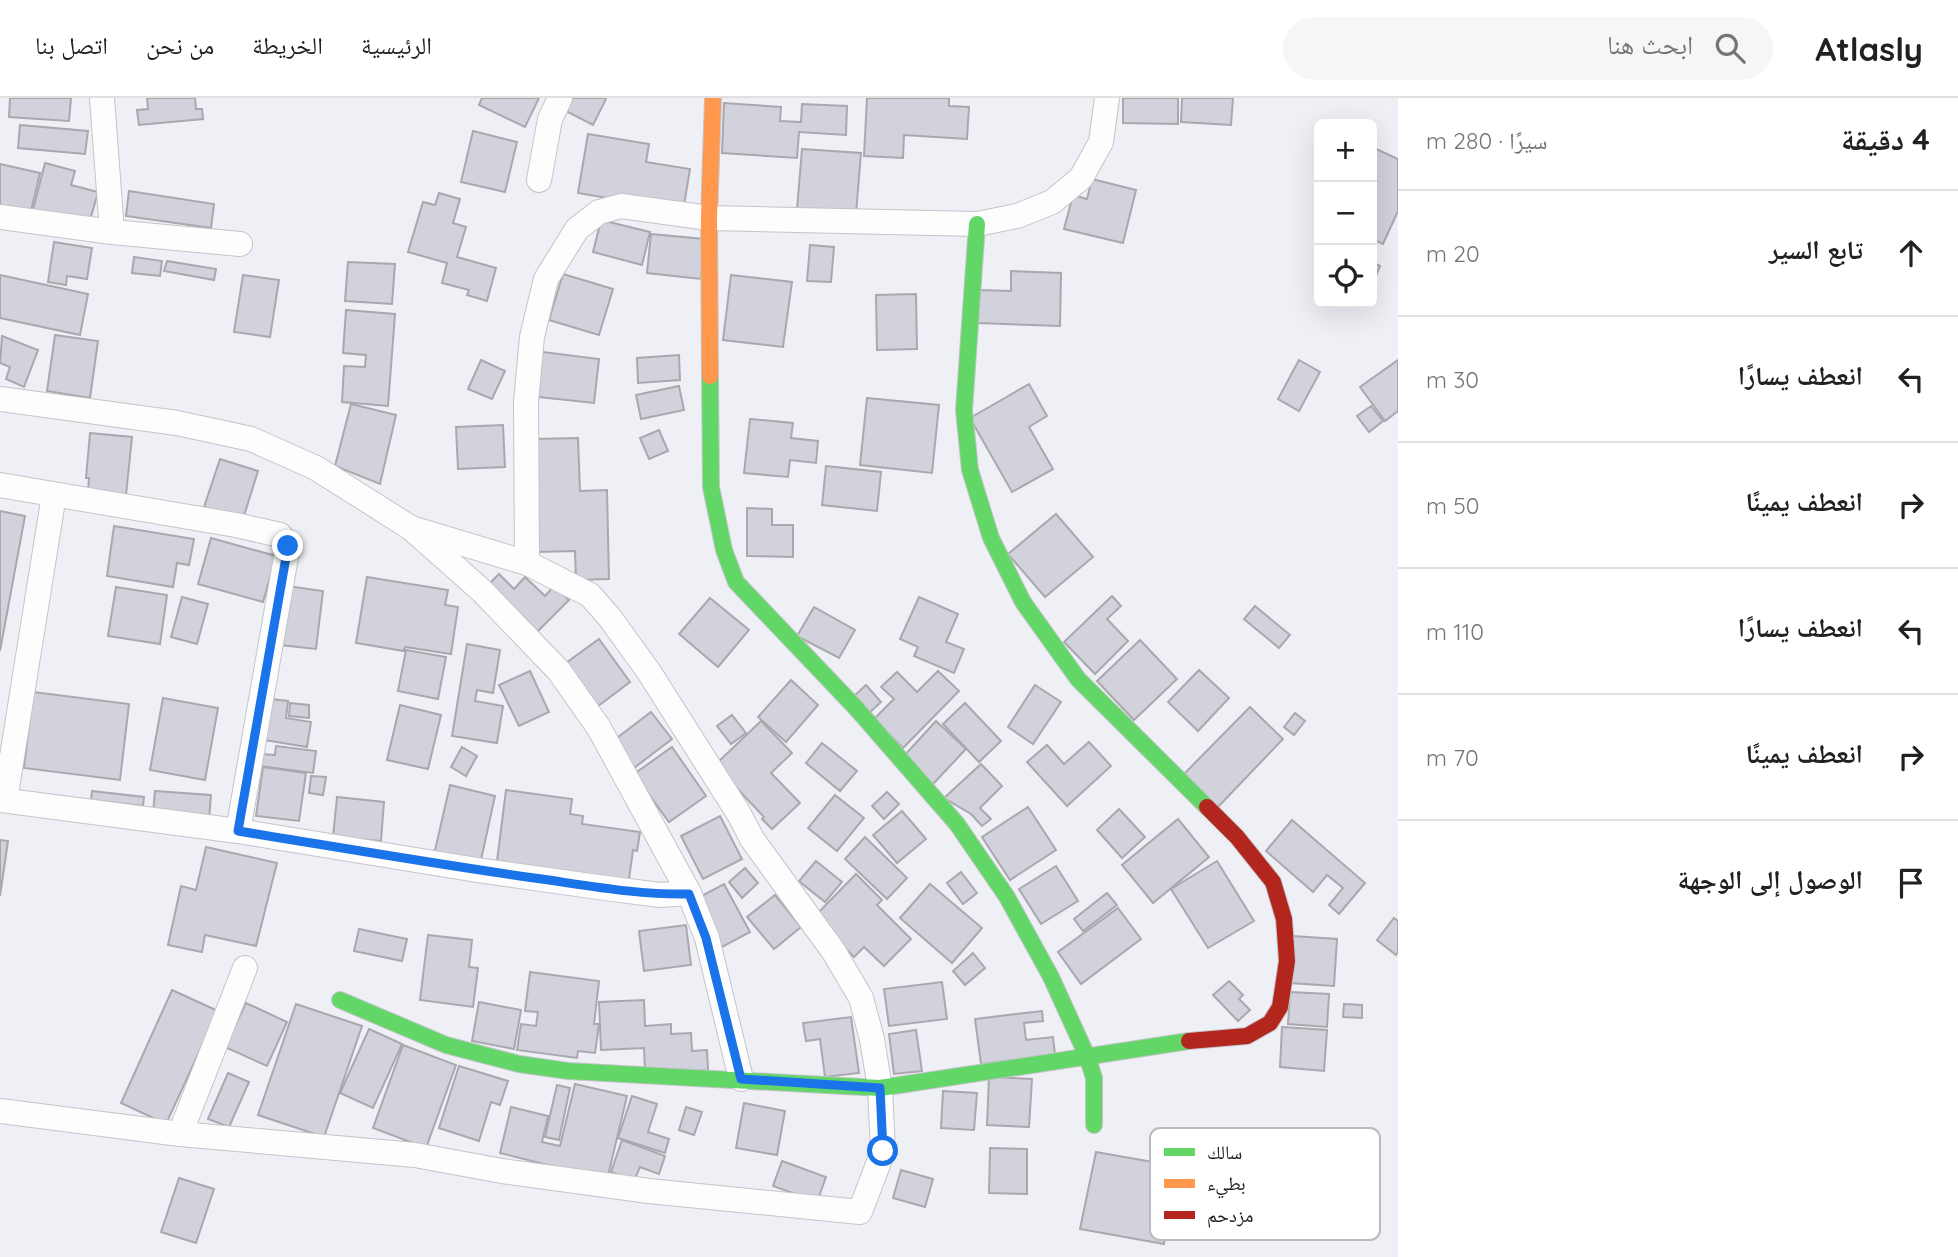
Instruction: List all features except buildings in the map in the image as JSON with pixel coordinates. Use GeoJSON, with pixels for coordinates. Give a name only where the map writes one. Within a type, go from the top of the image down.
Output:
{"type":"FeatureCollection","features":[{"type":"Feature","properties":{"kind":"street"},"geometry":{"type":"LineString","coordinates":[[102,98],[112,232]]}},
{"type":"Feature","properties":{"kind":"street"},"geometry":{"type":"LineString","coordinates":[[539,180],[550,119],[561,98]]}},
{"type":"Feature","properties":{"kind":"street"},"geometry":{"type":"LineString","coordinates":[[713,98],[709,218],[710,487],[724,550],[736,582],[856,708],[957,824],[1007,897],[1051,977],[1087,1056],[1094,1078],[1094,1125]]}},
{"type":"Feature","properties":{"kind":"street"},"geometry":{"type":"LineString","coordinates":[[527,563],[526,401],[532,338],[545,279],[577,229],[598,212],[621,206],[709,218],[977,224],[1017,216],[1052,202],[1081,178],[1101,142],[1107,98]]}},
{"type":"Feature","properties":{"kind":"street"},"geometry":{"type":"LineString","coordinates":[[0,217],[112,232],[240,244]]}},
{"type":"Feature","properties":{"kind":"street"},"geometry":{"type":"LineString","coordinates":[[340,1000],[446,1045],[519,1064],[568,1071],[880,1088],[1198,1040],[1247,1036],[1270,1023],[1280,1007],[1287,961],[1284,919],[1273,882],[1237,837],[1078,679],[1023,602],[991,538],[970,470],[964,410],[977,224]]}},
{"type":"Feature","properties":{"kind":"street"},"geometry":{"type":"LineString","coordinates":[[0,399],[177,423],[251,439],[316,468],[411,528],[482,592],[559,671],[599,728],[689,894],[706,938],[741,1079]]}},
{"type":"Feature","properties":{"kind":"street"},"geometry":{"type":"LineString","coordinates":[[0,485],[247,527],[280,535],[288,546],[238,831]]}},
{"type":"Feature","properties":{"kind":"street"},"geometry":{"type":"LineString","coordinates":[[54,495],[2,800],[238,831],[592,886],[660,895],[689,894]]}},
{"type":"Feature","properties":{"kind":"street"},"geometry":{"type":"LineString","coordinates":[[0,1111],[180,1134],[415,1155],[502,1171],[649,1191],[860,1212],[883,1151],[880,1088],[872,1039],[861,998],[834,952],[752,839],[649,672],[611,618],[590,595],[527,563],[411,528]]}},
{"type":"Feature","properties":{"kind":"street"},"geometry":{"type":"LineString","coordinates":[[180,1134],[246,968]]}},
{"type":"Feature","properties":{"kind":"traffic: fast"},"geometry":{"type":"LineString","coordinates":[[977,224],[964,410],[970,470],[991,538],[1023,602],[1078,679],[1207,807]]}},
{"type":"Feature","properties":{"kind":"traffic: fast"},"geometry":{"type":"LineString","coordinates":[[710,376],[711,487],[724,550],[736,582],[856,708],[957,824],[1007,897],[1051,977],[1087,1056],[1094,1078],[1094,1125]]}},
{"type":"Feature","properties":{"kind":"traffic: fast"},"geometry":{"type":"LineString","coordinates":[[340,1000],[446,1045],[519,1064],[568,1071],[880,1088],[1189,1041]]}},
{"type":"Feature","properties":{"kind":"traffic: slow"},"geometry":{"type":"LineString","coordinates":[[710,376],[709,218],[713,98]]}},
{"type":"Feature","properties":{"kind":"traffic: jam"},"geometry":{"type":"LineString","coordinates":[[1189,1041],[1247,1036],[1270,1023],[1280,1007],[1287,961],[1284,919],[1273,882],[1237,837],[1207,807]]}},
{"type":"Feature","properties":{"kind":"route"},"geometry":{"type":"LineString","coordinates":[[288,546],[238,831],[605,888],[660,895],[689,894],[706,938],[741,1079],[880,1088],[883,1151]]}}]}
